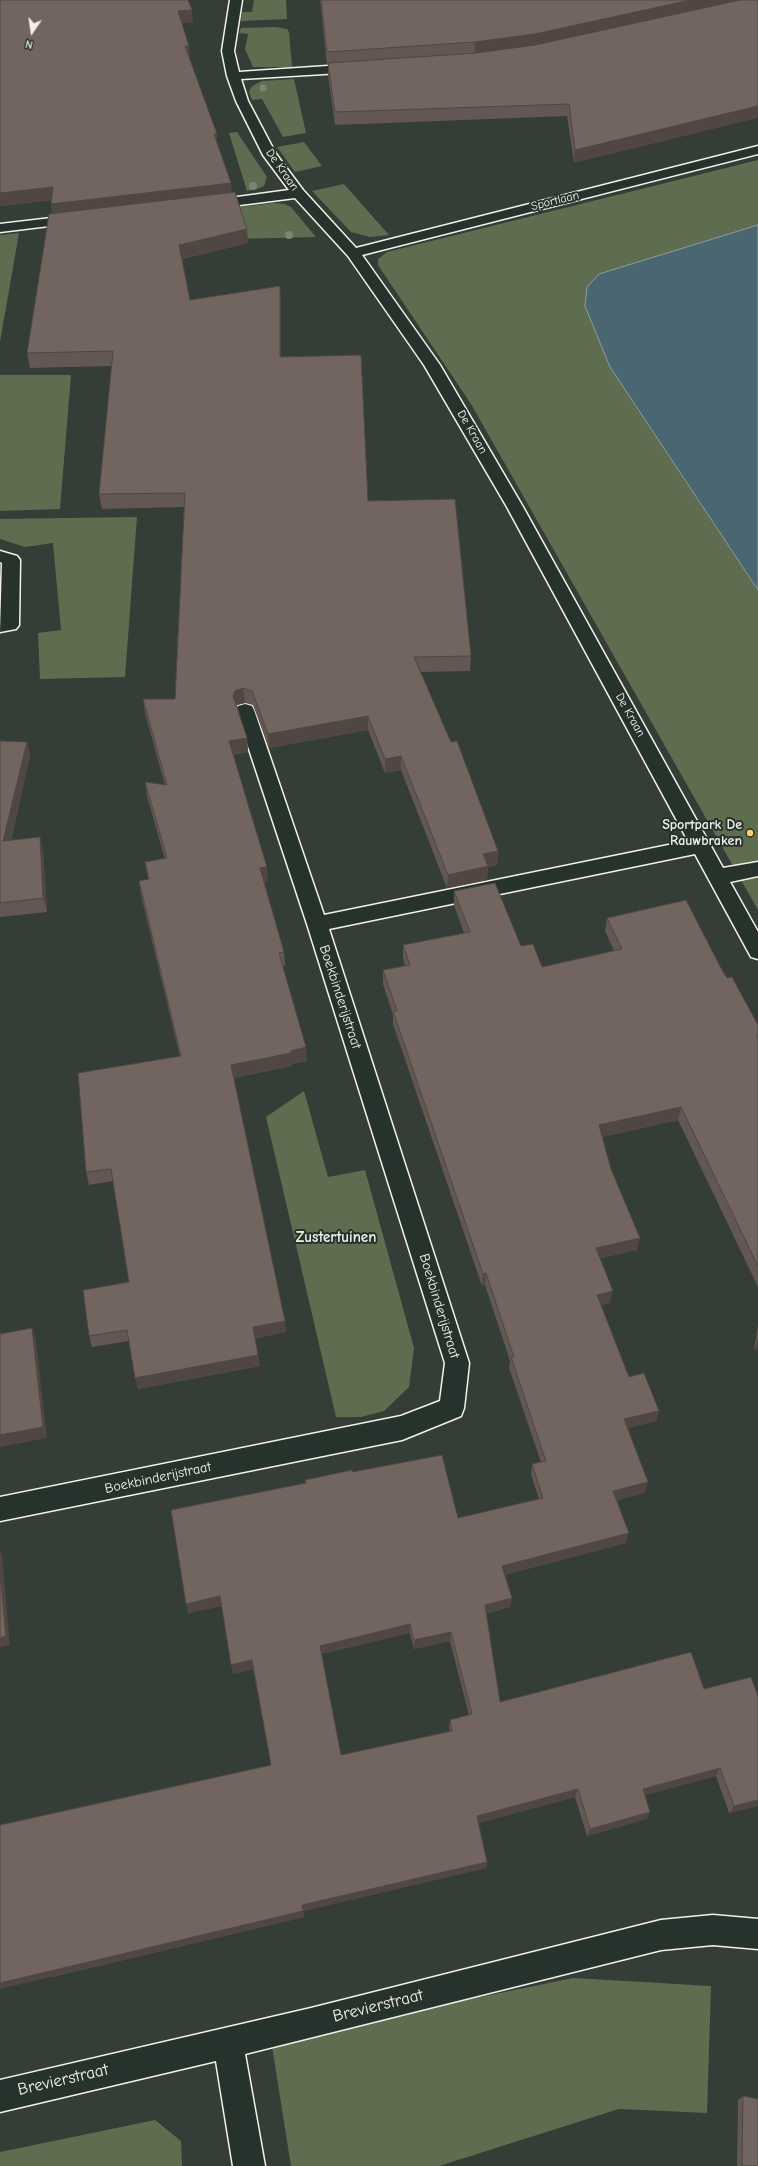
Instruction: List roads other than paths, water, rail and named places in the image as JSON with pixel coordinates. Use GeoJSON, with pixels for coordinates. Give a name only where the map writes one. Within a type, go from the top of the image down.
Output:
{"type":"FeatureCollection","features":[{"type":"Feature","properties":{"kind":"street","name":"De Kraan"},"geometry":{"type":"LineString","coordinates":[[236,0],[228,51],[233,76],[242,101],[270,155],[298,193],[353,253],[432,365],[486,456],[758,951]]}},
{"type":"Feature","properties":{"kind":"street"},"geometry":{"type":"LineString","coordinates":[[233,76],[367,67]]}},
{"type":"Feature","properties":{"kind":"street","name":"Sportlaan"},"geometry":{"type":"LineString","coordinates":[[353,253],[758,150]]}},
{"type":"Feature","properties":{"kind":"street"},"geometry":{"type":"LineString","coordinates":[[192,206],[298,193]]}},
{"type":"Feature","properties":{"kind":"street"},"geometry":{"type":"LineString","coordinates":[[0,228],[93,217]]}},
{"type":"Feature","properties":{"kind":"street"},"geometry":{"type":"LineString","coordinates":[[0,556],[11,560],[10,625],[0,626]]}},
{"type":"Feature","properties":{"kind":"street","name":"Boekbinderijstraat"},"geometry":{"type":"LineString","coordinates":[[0,1509],[402,1428],[452,1408],[457,1363],[317,924],[245,710]]}},
{"type":"Feature","properties":{"kind":"street"},"geometry":{"type":"LineString","coordinates":[[317,924],[700,846]]}},
{"type":"Feature","properties":{"kind":"street"},"geometry":{"type":"LineString","coordinates":[[717,877],[758,869]]}},
{"type":"Feature","properties":{"kind":"street","name":"Brevierstraat"},"geometry":{"type":"LineString","coordinates":[[0,2096],[228,2043],[661,1935],[713,1930],[758,1934]]}},
{"type":"Feature","properties":{"kind":"street"},"geometry":{"type":"LineString","coordinates":[[228,2043],[249,2166]]}},
{"type":"Feature","properties":{"kind":"water"},"geometry":{"type":"Polygon","coordinates":[[[758,225],[758,590],[610,367],[585,306],[587,287],[599,274],[758,225]]]}},
{"type":"Feature","properties":{"kind":"place","name":"Sportpark De Rauwbraken"},"geometry":{"type":"Point","coordinates":[750,833]}},
{"type":"Feature","properties":{"kind":"district","name":"Zustertuinen"},"geometry":{"type":"Point","coordinates":[336,1238]}}]}
